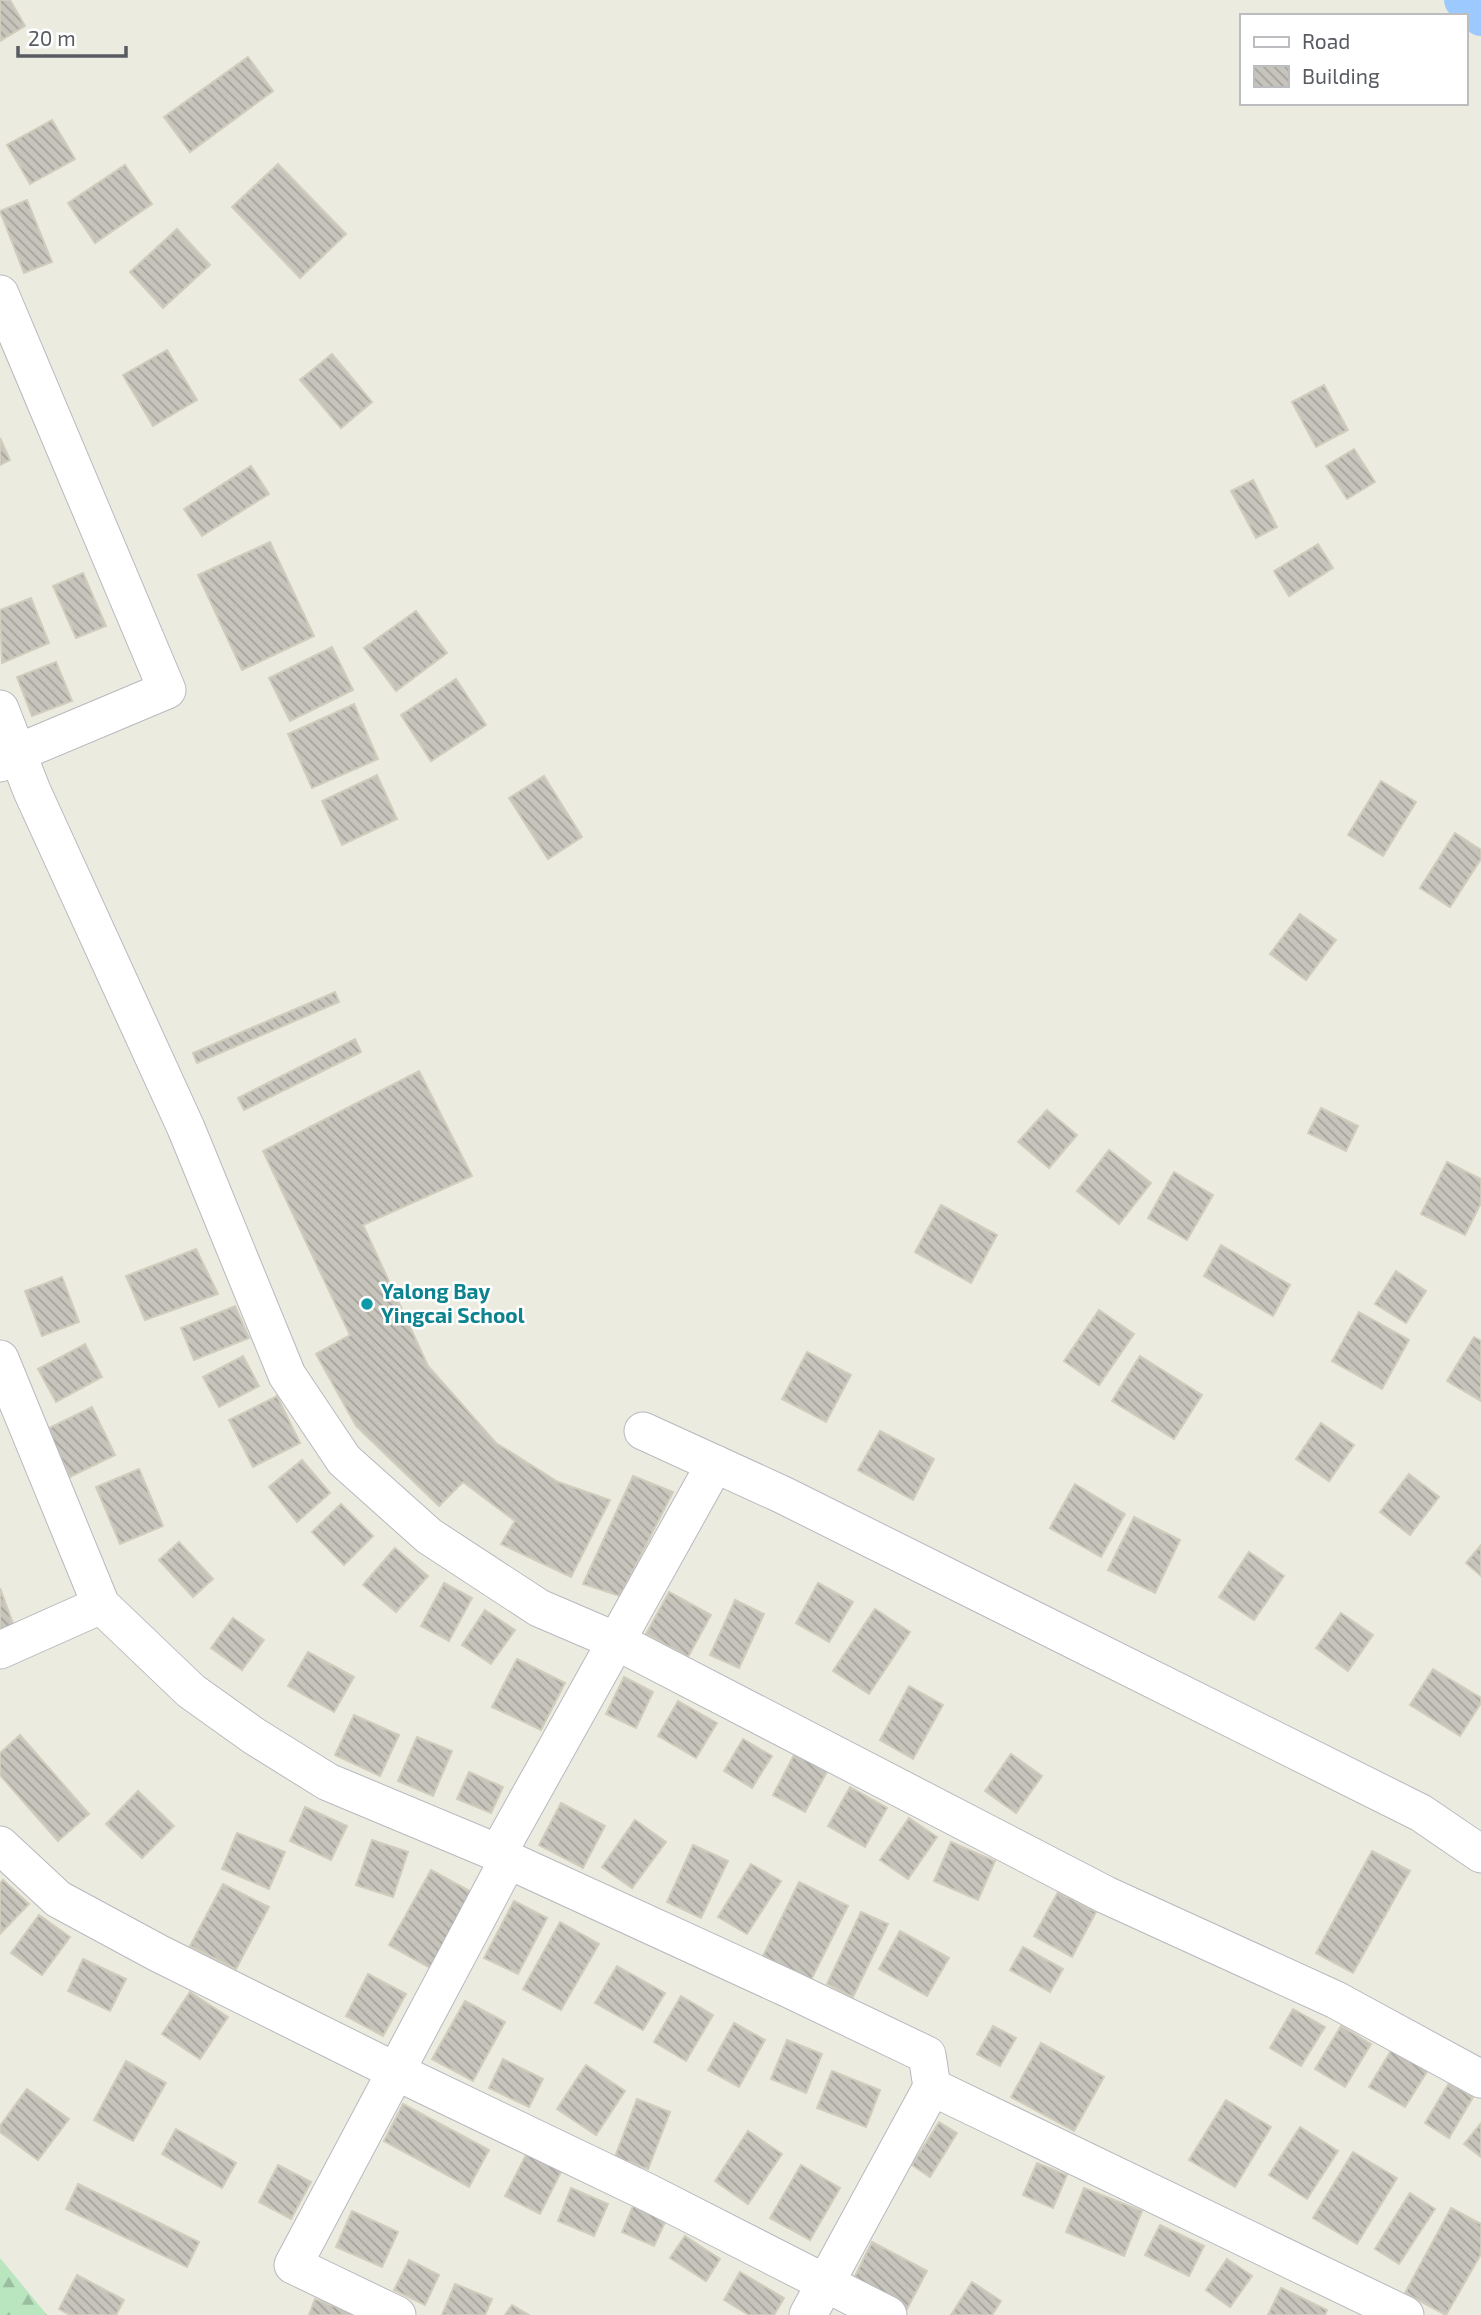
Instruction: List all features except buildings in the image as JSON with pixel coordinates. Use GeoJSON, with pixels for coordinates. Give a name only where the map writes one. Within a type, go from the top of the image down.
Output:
{"type":"FeatureCollection","features":[{"type":"Feature","properties":{"kind":"street"},"geometry":{"type":"LineString","coordinates":[[0,294],[167,690],[9,758]]}},
{"type":"Feature","properties":{"kind":"street"},"geometry":{"type":"LineString","coordinates":[[0,709],[9,758],[38,804],[186,1128],[287,1375],[344,1460],[429,1536],[539,1608],[616,1641],[1106,1895],[1336,2000],[1481,2079]]}},
{"type":"Feature","properties":{"kind":"street"},"geometry":{"type":"LineString","coordinates":[[0,1359],[102,1605],[191,1692],[328,1782],[503,1856],[927,2055],[932,2087],[808,2315]]}},
{"type":"Feature","properties":{"kind":"street"},"geometry":{"type":"LineString","coordinates":[[643,1432],[795,1501],[1421,1813],[1481,1854]]}},
{"type":"Feature","properties":{"kind":"street"},"geometry":{"type":"LineString","coordinates":[[397,2315],[293,2265],[397,2072],[503,1856],[616,1641],[715,1464]]}},
{"type":"Feature","properties":{"kind":"street"},"geometry":{"type":"LineString","coordinates":[[0,1650],[102,1605]]}},
{"type":"Feature","properties":{"kind":"street"},"geometry":{"type":"LineString","coordinates":[[0,1845],[58,1899],[158,1953],[649,2193],[888,2315]]}},
{"type":"Feature","properties":{"kind":"street"},"geometry":{"type":"LineString","coordinates":[[932,2087],[1405,2315]]}},
{"type":"Feature","properties":{"kind":"green space"},"geometry":{"type":"Polygon","coordinates":[[[0,2258],[47,2315],[0,2315],[0,2258]]]}},
{"type":"Feature","properties":{"kind":"waterway"},"geometry":{"type":"LineString","coordinates":[[1463,0],[1481,17]]}},
{"type":"Feature","properties":{"kind":"place","name":"Yalong Bay Yingcai School"},"geometry":{"type":"Point","coordinates":[367,1304]}}]}
